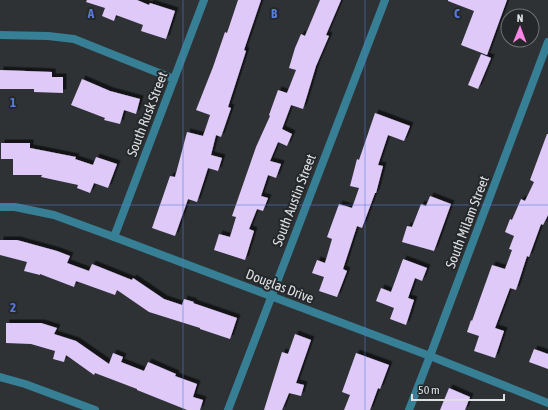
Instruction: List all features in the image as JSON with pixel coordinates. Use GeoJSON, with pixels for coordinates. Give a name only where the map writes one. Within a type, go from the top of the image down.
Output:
{"type":"FeatureCollection","features":[{"type":"Feature","properties":{"kind":"street","name":"South Rusk Street"},"geometry":{"type":"LineString","coordinates":[[114,237],[204,0]]}},
{"type":"Feature","properties":{"kind":"street","name":"South Austin Street"},"geometry":{"type":"LineString","coordinates":[[228,410],[385,0]]}},
{"type":"Feature","properties":{"kind":"street"},"geometry":{"type":"LineString","coordinates":[[0,35],[48,36],[74,39],[174,79]]}},
{"type":"Feature","properties":{"kind":"street","name":"South Milam Street"},"geometry":{"type":"LineString","coordinates":[[409,410],[548,42]]}},
{"type":"Feature","properties":{"kind":"street","name":"Douglas Drive"},"geometry":{"type":"LineString","coordinates":[[0,207],[15,207],[54,215],[430,356],[548,403]]}},
{"type":"Feature","properties":{"kind":"street"},"geometry":{"type":"LineString","coordinates":[[0,377],[26,384],[95,410]]}},
{"type":"Feature","properties":{"kind":"building"},"geometry":{"type":"Polygon","coordinates":[[[87,0],[137,0],[149,5],[150,3],[175,11],[166,39],[141,31],[143,25],[116,15],[114,21],[102,16],[105,8],[86,2],[87,0]]]}},
{"type":"Feature","properties":{"kind":"building"},"geometry":{"type":"Polygon","coordinates":[[[238,0],[261,0],[244,50],[246,51],[228,107],[231,108],[221,137],[216,135],[211,155],[222,158],[218,171],[208,168],[197,202],[188,199],[175,236],[152,228],[170,176],[175,177],[187,132],[203,136],[210,115],[196,110],[225,32],[227,33],[238,0]]]}},
{"type":"Feature","properties":{"kind":"building"},"geometry":{"type":"Polygon","coordinates":[[[320,0],[341,0],[326,35],[329,36],[316,66],[303,109],[291,105],[282,129],[292,134],[287,146],[278,142],[270,161],[281,164],[276,178],[268,175],[261,196],[268,198],[263,211],[257,209],[249,229],[254,231],[245,260],[214,250],[219,234],[230,237],[236,217],[232,216],[256,147],[270,116],[269,115],[278,90],[287,93],[296,70],[289,68],[295,48],[301,34],[305,36],[320,0]]]}},
{"type":"Feature","properties":{"kind":"building"},"geometry":{"type":"Polygon","coordinates":[[[507,0],[504,8],[500,8],[500,19],[487,55],[461,45],[474,11],[448,1],[507,0]]]}},
{"type":"Feature","properties":{"kind":"building"},"geometry":{"type":"Polygon","coordinates":[[[481,54],[491,58],[478,89],[468,85],[481,54]]]}},
{"type":"Feature","properties":{"kind":"building"},"geometry":{"type":"Polygon","coordinates":[[[0,70],[52,72],[52,77],[63,77],[63,93],[34,92],[34,89],[0,89],[0,70]]]}},
{"type":"Feature","properties":{"kind":"building"},"geometry":{"type":"Polygon","coordinates":[[[82,79],[110,91],[140,99],[136,114],[124,110],[120,124],[104,120],[105,118],[71,105],[82,79]]]}},
{"type":"Feature","properties":{"kind":"building"},"geometry":{"type":"Polygon","coordinates":[[[375,113],[410,126],[404,141],[388,135],[378,165],[383,166],[376,193],[362,228],[357,226],[343,269],[347,271],[337,297],[319,291],[324,277],[312,273],[317,260],[325,263],[332,239],[327,237],[339,204],[352,208],[359,188],[350,186],[357,159],[359,160],[375,113]]]}},
{"type":"Feature","properties":{"kind":"building"},"geometry":{"type":"Polygon","coordinates":[[[547,134],[548,215],[543,225],[541,224],[529,257],[527,256],[516,290],[510,288],[495,328],[504,331],[495,358],[474,351],[479,336],[467,332],[492,265],[505,269],[512,250],[509,249],[514,236],[505,232],[521,199],[525,201],[534,182],[530,180],[547,134]]]}},
{"type":"Feature","properties":{"kind":"building"},"geometry":{"type":"Polygon","coordinates":[[[1,143],[30,143],[30,148],[76,157],[75,159],[93,165],[96,157],[117,164],[108,188],[94,183],[90,193],[77,188],[78,185],[41,177],[42,175],[13,175],[13,159],[1,159],[1,143]]]}},
{"type":"Feature","properties":{"kind":"building"},"geometry":{"type":"Polygon","coordinates":[[[430,196],[451,204],[434,251],[402,242],[407,226],[412,227],[421,204],[426,206],[430,196]]]}},
{"type":"Feature","properties":{"kind":"building"},"geometry":{"type":"Polygon","coordinates":[[[0,240],[17,240],[57,251],[70,256],[67,263],[89,271],[92,264],[132,280],[133,278],[164,299],[182,305],[184,299],[237,318],[230,339],[149,312],[117,290],[115,295],[76,281],[74,287],[40,274],[24,271],[27,262],[0,255],[0,240]]]}},
{"type":"Feature","properties":{"kind":"building"},"geometry":{"type":"Polygon","coordinates":[[[403,259],[427,268],[422,281],[415,278],[408,298],[414,300],[406,325],[390,319],[394,308],[376,301],[381,288],[391,292],[403,259]]]}},
{"type":"Feature","properties":{"kind":"building"},"geometry":{"type":"Polygon","coordinates":[[[6,323],[41,323],[57,328],[54,334],[76,341],[109,364],[113,353],[123,357],[121,362],[144,371],[148,362],[176,374],[175,376],[197,384],[193,397],[203,400],[200,410],[187,410],[95,373],[94,375],[66,355],[64,362],[53,359],[55,351],[31,344],[6,343],[6,323]]]}},
{"type":"Feature","properties":{"kind":"building"},"geometry":{"type":"Polygon","coordinates":[[[295,334],[311,340],[296,383],[304,385],[301,396],[289,393],[282,410],[264,410],[282,352],[288,354],[295,334]]]}},
{"type":"Feature","properties":{"kind":"building"},"geometry":{"type":"Polygon","coordinates":[[[534,349],[548,354],[548,369],[529,362],[534,349]]]}},
{"type":"Feature","properties":{"kind":"building"},"geometry":{"type":"Polygon","coordinates":[[[356,353],[389,365],[370,410],[344,410],[350,395],[342,392],[356,353]]]}},
{"type":"Feature","properties":{"kind":"building"},"geometry":{"type":"Polygon","coordinates":[[[449,388],[470,397],[465,410],[440,410],[449,388]]]}}]}
